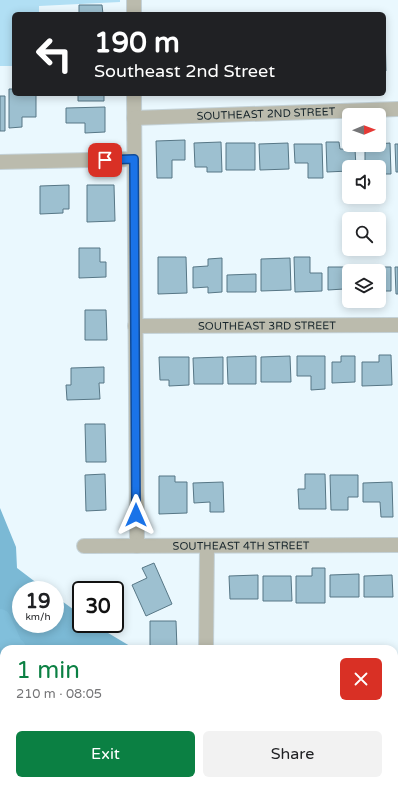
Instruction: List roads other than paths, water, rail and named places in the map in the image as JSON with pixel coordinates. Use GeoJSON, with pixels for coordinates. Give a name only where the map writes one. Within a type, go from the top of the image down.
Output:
{"type":"FeatureCollection","features":[{"type":"Feature","properties":{"kind":"street"},"geometry":{"type":"LineString","coordinates":[[134,0],[134,12]]}},
{"type":"Feature","properties":{"kind":"street"},"geometry":{"type":"LineString","coordinates":[[134,96],[137,546]]}},
{"type":"Feature","properties":{"kind":"street","name":"SOUTHEAST 2ND STREET"},"geometry":{"type":"LineString","coordinates":[[134,118],[398,109]]}},
{"type":"Feature","properties":{"kind":"street"},"geometry":{"type":"LineString","coordinates":[[0,162],[134,159]]}},
{"type":"Feature","properties":{"kind":"street","name":"SOUTHEAST 3RD STREET"},"geometry":{"type":"LineString","coordinates":[[135,326],[398,325]]}},
{"type":"Feature","properties":{"kind":"street","name":"SOUTHEAST 4TH STREET"},"geometry":{"type":"LineString","coordinates":[[84,546],[398,545]]}},
{"type":"Feature","properties":{"kind":"street"},"geometry":{"type":"LineString","coordinates":[[206,645],[207,546]]}},
{"type":"Feature","properties":{"kind":"waterway"},"geometry":{"type":"LineString","coordinates":[[0,620],[11,645]]}}]}
